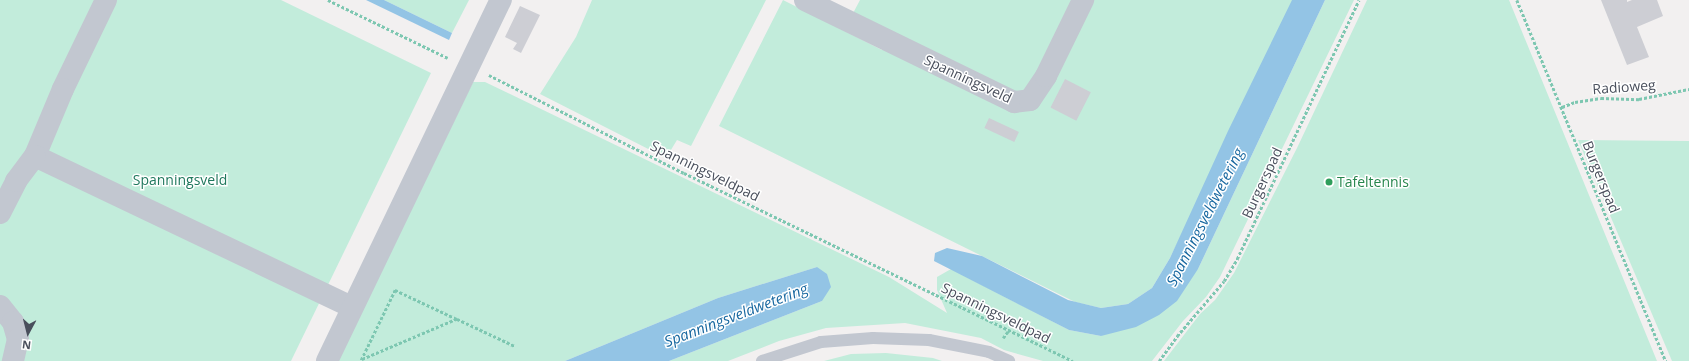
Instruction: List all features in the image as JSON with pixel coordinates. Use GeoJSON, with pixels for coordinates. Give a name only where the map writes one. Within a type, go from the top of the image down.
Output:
{"type":"FeatureCollection","features":[{"type":"Feature","properties":{"kind":"street"},"geometry":{"type":"LineString","coordinates":[[0,213],[16,180],[35,156],[62,89],[106,0]]}},
{"type":"Feature","properties":{"kind":"street"},"geometry":{"type":"LineString","coordinates":[[327,361],[501,0]]}},
{"type":"Feature","properties":{"kind":"street","name":"Spanningsveld"},"geometry":{"type":"LineString","coordinates":[[805,0],[1014,102],[1030,100],[1046,76],[1083,0]]}},
{"type":"Feature","properties":{"kind":"street"},"geometry":{"type":"LineString","coordinates":[[35,156],[352,307]]}},
{"type":"Feature","properties":{"kind":"street"},"geometry":{"type":"LineString","coordinates":[[0,306],[13,322],[18,339],[13,361]]}},
{"type":"Feature","properties":{"kind":"lane"},"geometry":{"type":"LineString","coordinates":[[762,361],[821,342],[873,338],[929,340],[989,352],[1009,361]]}},
{"type":"Feature","properties":{"kind":"path","name":"Spanningsveldpad"},"geometry":{"type":"LineString","coordinates":[[328,0],[453,60],[469,65],[684,173],[1073,361]]}},
{"type":"Feature","properties":{"kind":"path","name":"Burgerspad"},"geometry":{"type":"LineString","coordinates":[[1160,361],[1177,336],[1220,287],[1237,259],[1360,0]]}},
{"type":"Feature","properties":{"kind":"path","name":"Burgerspad"},"geometry":{"type":"LineString","coordinates":[[1517,0],[1666,361]]}},
{"type":"Feature","properties":{"kind":"path","name":"Radioweg"},"geometry":{"type":"LineString","coordinates":[[1562,107],[1575,102],[1601,98],[1639,99],[1689,89]]}},
{"type":"Feature","properties":{"kind":"path"},"geometry":{"type":"LineString","coordinates":[[457,319],[361,360],[395,290],[515,346]]}},
{"type":"Feature","properties":{"kind":"green space","name":"Spanningsveld"},"geometry":{"type":"Polygon","coordinates":[[[0,0],[281,0],[431,73],[291,361],[0,361],[0,0]]]}},
{"type":"Feature","properties":{"kind":"green space"},"geometry":{"type":"Polygon","coordinates":[[[384,0],[469,0],[452,33],[384,0]]]}},
{"type":"Feature","properties":{"kind":"green space"},"geometry":{"type":"Polygon","coordinates":[[[592,0],[766,0],[691,146],[677,140],[666,158],[540,94],[576,37],[592,0]]]}},
{"type":"Feature","properties":{"kind":"green space"},"geometry":{"type":"Polygon","coordinates":[[[783,0],[882,50],[891,36],[851,17],[860,0],[1296,0],[1170,258],[1152,288],[1128,304],[1101,308],[1075,302],[719,126],[783,0]]]}},
{"type":"Feature","properties":{"kind":"green space"},"geometry":{"type":"Polygon","coordinates":[[[1325,0],[1354,0],[1220,277],[1206,297],[1183,321],[1152,361],[1043,361],[1004,350],[981,338],[905,323],[826,328],[779,341],[728,361],[669,361],[822,301],[817,267],[718,298],[565,361],[338,361],[473,82],[485,82],[889,277],[947,313],[937,290],[937,277],[951,269],[1069,330],[1101,336],[1198,269],[1325,0]]]}},
{"type":"Feature","properties":{"kind":"green space"},"geometry":{"type":"Polygon","coordinates":[[[1367,0],[1509,0],[1657,361],[1164,361],[1200,314],[1215,300],[1234,273],[1297,148],[1367,0]]]}},
{"type":"Feature","properties":{"kind":"green space"},"geometry":{"type":"Polygon","coordinates":[[[1578,140],[1689,141],[1689,361],[1672,361],[1578,140]]]}},
{"type":"Feature","properties":{"kind":"green space"},"geometry":{"type":"Polygon","coordinates":[[[886,353],[933,358],[942,361],[824,361],[851,354],[886,353]]]}},
{"type":"Feature","properties":{"kind":"water"},"geometry":{"type":"Polygon","coordinates":[[[366,0],[384,0],[452,33],[449,40],[366,0]]]}},
{"type":"Feature","properties":{"kind":"water","name":"Spanningsveldwetering"},"geometry":{"type":"Polygon","coordinates":[[[1292,0],[1325,0],[1198,269],[1177,301],[1159,315],[1136,327],[1101,336],[1069,330],[934,261],[935,253],[947,248],[982,256],[1068,300],[1101,308],[1128,304],[1152,288],[1170,258],[1228,131],[1292,0]]]}},
{"type":"Feature","properties":{"kind":"water","name":"Spanningsveldwetering"},"geometry":{"type":"Polygon","coordinates":[[[817,267],[827,274],[831,287],[822,301],[669,361],[565,361],[718,298],[817,267]]]}},
{"type":"Feature","properties":{"kind":"building"},"geometry":{"type":"Polygon","coordinates":[[[1601,0],[1627,0],[1627,2],[1632,0],[1657,0],[1663,16],[1637,27],[1649,57],[1627,65],[1601,0]]]}},
{"type":"Feature","properties":{"kind":"building"},"geometry":{"type":"Polygon","coordinates":[[[520,6],[540,15],[521,53],[513,49],[517,43],[505,37],[520,6]]]}},
{"type":"Feature","properties":{"kind":"building"},"geometry":{"type":"Polygon","coordinates":[[[1065,79],[1091,92],[1076,121],[1050,108],[1065,79]]]}},
{"type":"Feature","properties":{"kind":"building"},"geometry":{"type":"Polygon","coordinates":[[[989,118],[1019,132],[1014,142],[984,128],[989,118]]]}},
{"type":"Feature","properties":{"kind":"place","name":"Tafeltennis"},"geometry":{"type":"Point","coordinates":[1329,182]}}]}
